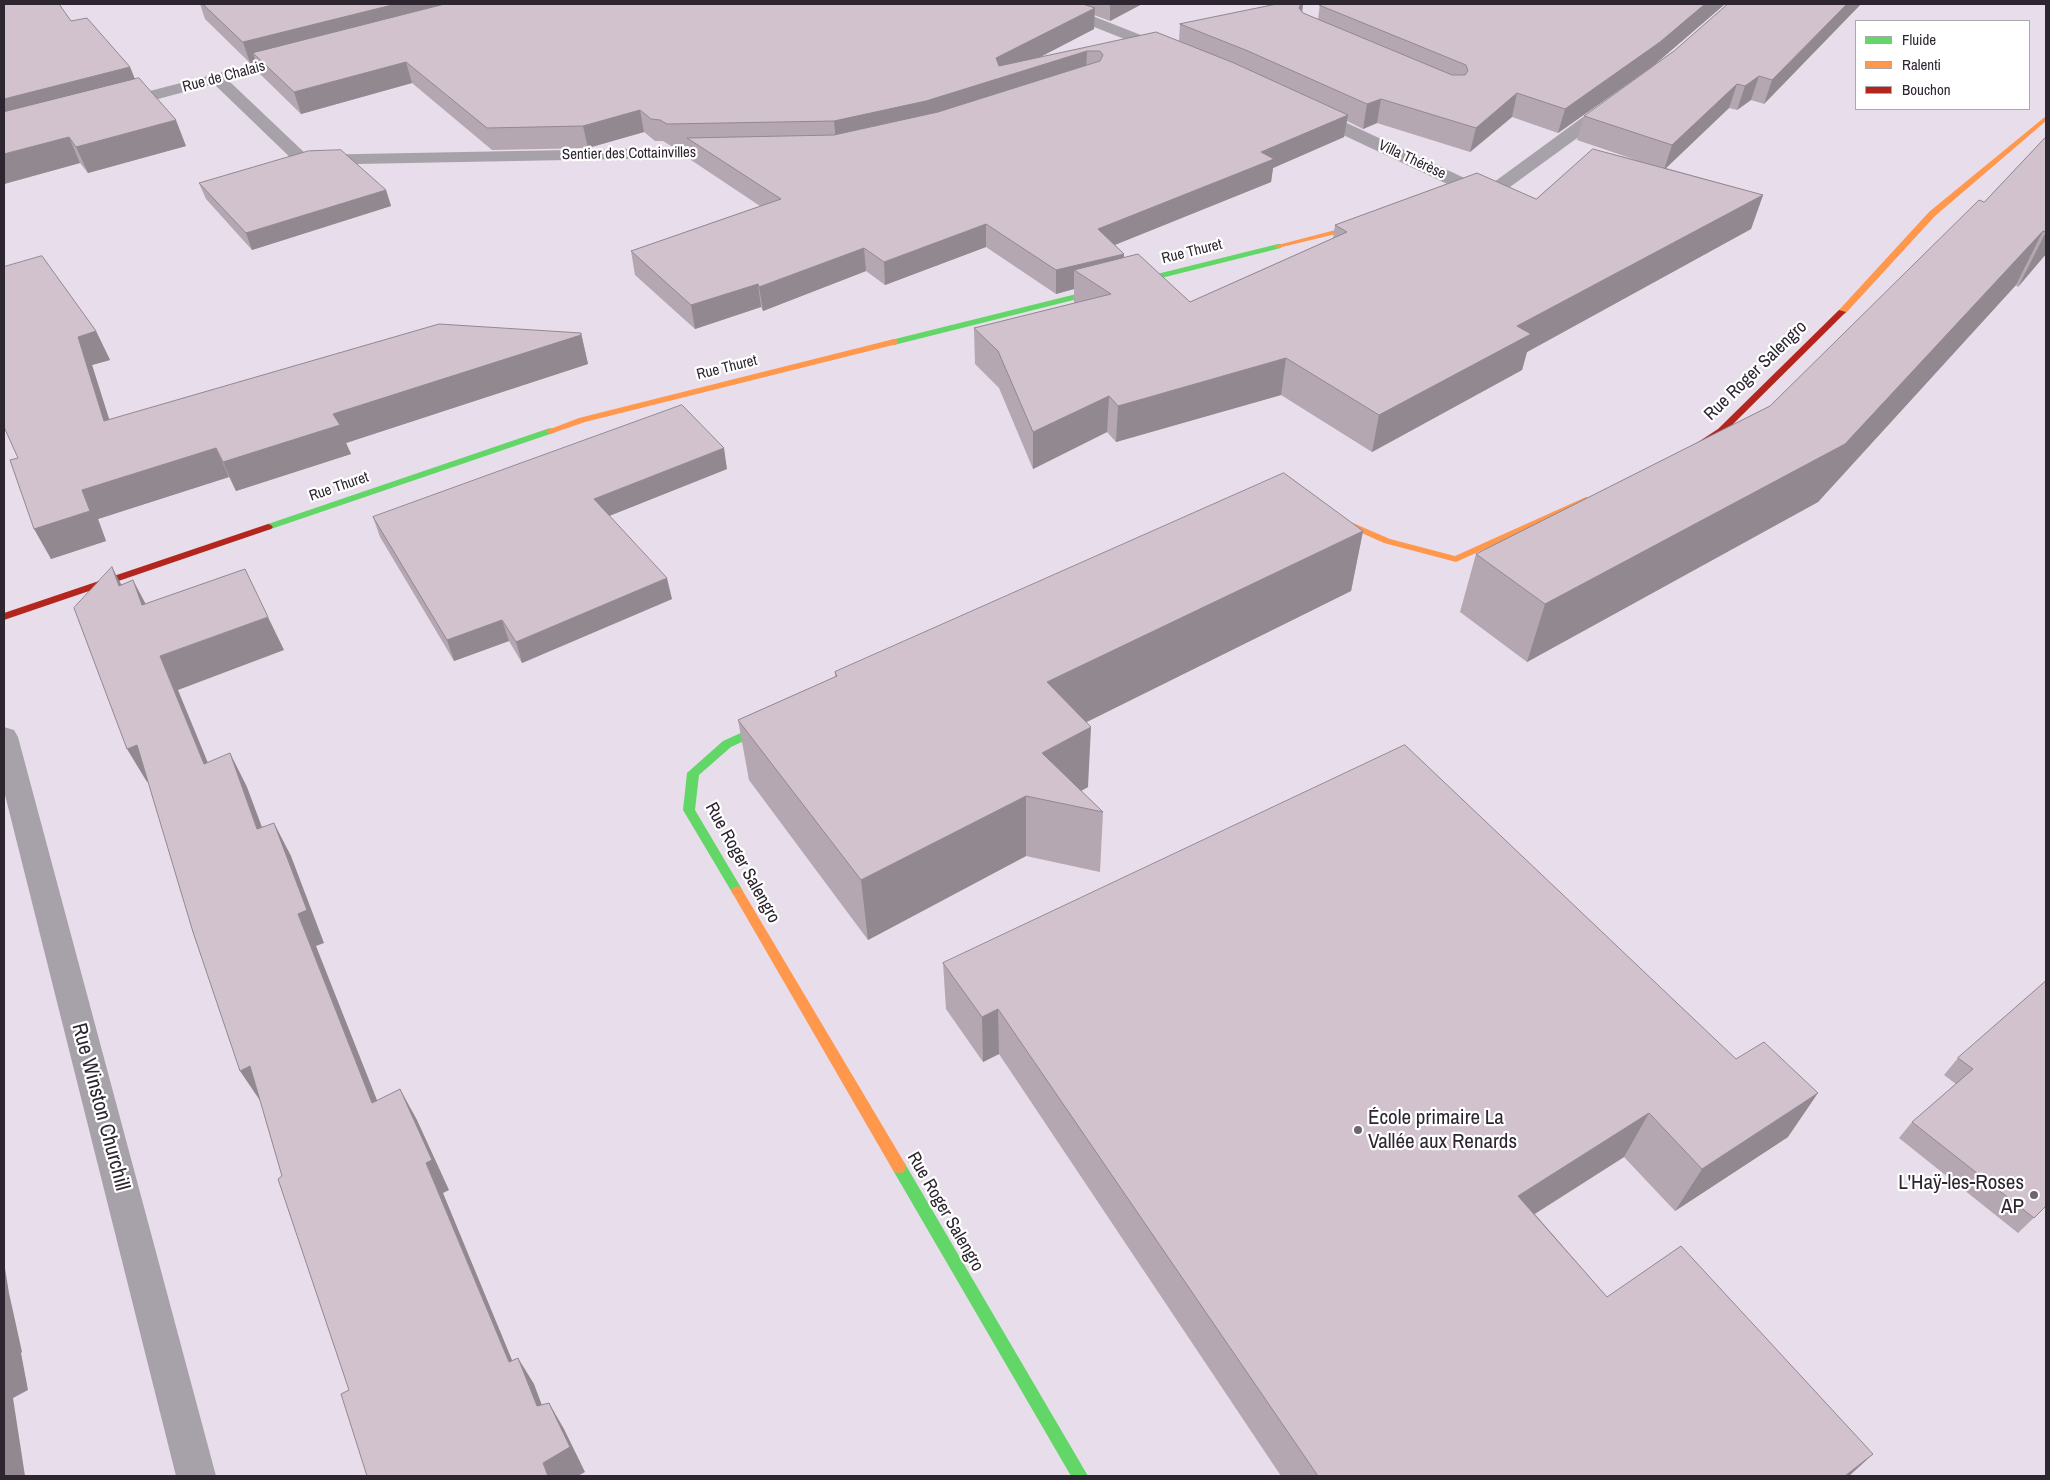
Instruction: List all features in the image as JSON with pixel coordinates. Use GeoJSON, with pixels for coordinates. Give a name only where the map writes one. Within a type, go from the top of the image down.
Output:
{"type":"FeatureCollection","features":[{"type":"Feature","properties":{"kind":"street"},"geometry":{"type":"LineString","coordinates":[[1049,4],[1185,57]]}},
{"type":"Feature","properties":{"kind":"street","name":"Rue de Chalais"},"geometry":{"type":"LineString","coordinates":[[106,108],[310,54]]}},
{"type":"Feature","properties":{"kind":"street","name":"Sentier des Cottainvilles"},"geometry":{"type":"LineString","coordinates":[[218,79],[302,160],[747,152]]}},
{"type":"Feature","properties":{"kind":"street","name":"Villa Thérèse"},"geometry":{"type":"LineString","coordinates":[[1301,108],[1468,187],[1493,190],[1620,99]]}},
{"type":"Feature","properties":{"kind":"street","name":"Rue Roger Salengro"},"geometry":{"type":"LineString","coordinates":[[1680,458],[1721,431],[1851,303],[1932,214],[2046,118]]}},
{"type":"Feature","properties":{"kind":"street"},"geometry":{"type":"LineString","coordinates":[[1450,194],[1468,187]]}},
{"type":"Feature","properties":{"kind":"street","name":"Rue Thuret"},"geometry":{"type":"LineString","coordinates":[[4,617],[582,420],[1379,221]]}},
{"type":"Feature","properties":{"kind":"street"},"geometry":{"type":"LineString","coordinates":[[1313,513],[1332,517],[1387,541],[1456,559],[1599,494]]}},
{"type":"Feature","properties":{"kind":"street","name":"Rue Roger Salengro"},"geometry":{"type":"LineString","coordinates":[[781,718],[727,744],[694,773],[689,810],[1080,1476]]}},
{"type":"Feature","properties":{"kind":"street","name":"Rue Winston Churchill"},"geometry":{"type":"LineString","coordinates":[[4,737],[196,1476]]}},
{"type":"Feature","properties":{"kind":"building"},"geometry":{"type":"Polygon","coordinates":[[[4,4],[59,4],[71,21],[87,18],[130,67],[4,99],[4,4]]]}},
{"type":"Feature","properties":{"kind":"building"},"geometry":{"type":"Polygon","coordinates":[[[203,4],[396,4],[243,42],[203,4]]]}},
{"type":"Feature","properties":{"kind":"building"},"geometry":{"type":"Polygon","coordinates":[[[445,4],[1083,4],[1095,8],[996,58],[999,66],[1156,32],[1234,63],[1348,115],[1261,152],[1274,159],[1098,229],[1124,254],[1056,270],[986,224],[884,262],[864,248],[759,287],[758,284],[691,305],[631,251],[781,199],[687,138],[834,135],[938,112],[1100,61],[1103,55],[1100,51],[1087,51],[926,101],[834,121],[667,124],[660,120],[651,119],[640,110],[583,126],[487,128],[406,62],[294,92],[253,53],[445,4]]]}},
{"type":"Feature","properties":{"kind":"building"},"geometry":{"type":"Polygon","coordinates":[[[1277,4],[1301,4],[1299,8],[1303,13],[1452,75],[1465,75],[1468,71],[1466,65],[1319,5],[1705,4],[1660,42],[1565,109],[1517,93],[1476,128],[1381,99],[1367,104],[1248,51],[1180,24],[1277,4]]]}},
{"type":"Feature","properties":{"kind":"building"},"geometry":{"type":"Polygon","coordinates":[[[1728,4],[1847,4],[1772,80],[1759,76],[1745,86],[1737,84],[1672,145],[1584,116],[1674,51],[1728,4]]]}},
{"type":"Feature","properties":{"kind":"building"},"geometry":{"type":"Polygon","coordinates":[[[139,78],[176,120],[76,147],[69,137],[4,154],[4,112],[139,78]]]}},
{"type":"Feature","properties":{"kind":"building"},"geometry":{"type":"Polygon","coordinates":[[[2046,137],[2046,232],[2043,231],[1845,444],[1545,604],[1476,554],[1770,406],[1979,200],[1984,202],[2046,137]]]}},
{"type":"Feature","properties":{"kind":"building"},"geometry":{"type":"Polygon","coordinates":[[[1593,149],[1763,195],[1517,326],[1531,334],[1379,415],[1286,358],[1118,406],[1109,396],[1033,432],[998,351],[974,328],[1111,294],[1074,270],[1138,254],[1190,302],[1347,232],[1335,225],[1477,173],[1536,199],[1593,149]]]}},
{"type":"Feature","properties":{"kind":"building"},"geometry":{"type":"Polygon","coordinates":[[[341,150],[386,190],[246,233],[199,183],[308,151],[341,150]]]}},
{"type":"Feature","properties":{"kind":"building"},"geometry":{"type":"Polygon","coordinates":[[[42,256],[96,331],[78,337],[104,421],[439,324],[581,333],[581,335],[333,414],[340,425],[223,462],[216,448],[82,490],[90,511],[34,529],[10,460],[18,458],[4,427],[4,267],[42,256]]]}},
{"type":"Feature","properties":{"kind":"building"},"geometry":{"type":"Polygon","coordinates":[[[682,405],[724,448],[594,499],[667,578],[516,642],[502,620],[447,640],[373,517],[682,405]]]}},
{"type":"Feature","properties":{"kind":"building"},"geometry":{"type":"Polygon","coordinates":[[[1284,473],[1363,531],[1047,682],[1091,727],[1042,753],[1103,812],[1026,796],[861,880],[738,720],[837,676],[835,672],[1284,473]]]}},
{"type":"Feature","properties":{"kind":"building"},"geometry":{"type":"Polygon","coordinates":[[[112,567],[119,586],[133,580],[142,605],[245,569],[268,617],[160,656],[204,764],[230,753],[257,829],[274,823],[307,910],[298,914],[372,1103],[400,1089],[432,1160],[426,1163],[509,1362],[518,1358],[537,1406],[549,1403],[570,1447],[543,1463],[548,1476],[367,1476],[341,1394],[349,1390],[278,1179],[282,1176],[250,1066],[240,1071],[193,932],[137,745],[127,749],[74,608],[112,567]]]}},
{"type":"Feature","properties":{"kind":"building","name":"École primaire La Vallée aux Renards"},"geometry":{"type":"Polygon","coordinates":[[[1405,745],[1736,1059],[1764,1042],[1818,1093],[1702,1169],[1649,1113],[1518,1196],[1607,1297],[1681,1246],[1873,1454],[1845,1476],[1318,1476],[998,1009],[982,1017],[943,963],[1405,745]]]}},
{"type":"Feature","properties":{"kind":"building"},"geometry":{"type":"Polygon","coordinates":[[[2046,981],[2046,1206],[2034,1218],[1912,1122],[1973,1069],[1958,1058],[2046,981]]]}},
{"type":"Feature","properties":{"kind":"traffic: fast"},"geometry":{"type":"LineString","coordinates":[[894,342],[1278,246]]}},
{"type":"Feature","properties":{"kind":"traffic: fast"},"geometry":{"type":"LineString","coordinates":[[268,527],[550,431]]}},
{"type":"Feature","properties":{"kind":"traffic: fast"},"geometry":{"type":"LineString","coordinates":[[737,891],[689,810],[693,773],[727,744],[774,722]]}},
{"type":"Feature","properties":{"kind":"traffic: fast"},"geometry":{"type":"LineString","coordinates":[[899,1167],[1080,1476]]}},
{"type":"Feature","properties":{"kind":"traffic: slow"},"geometry":{"type":"LineString","coordinates":[[1842,312],[1932,214],[2046,118]]}},
{"type":"Feature","properties":{"kind":"traffic: slow"},"geometry":{"type":"LineString","coordinates":[[1278,246],[1370,223]]}},
{"type":"Feature","properties":{"kind":"traffic: slow"},"geometry":{"type":"LineString","coordinates":[[550,431],[582,420],[894,342]]}},
{"type":"Feature","properties":{"kind":"traffic: slow"},"geometry":{"type":"LineString","coordinates":[[1329,516],[1387,541],[1456,559],[1586,500]]}},
{"type":"Feature","properties":{"kind":"traffic: slow"},"geometry":{"type":"LineString","coordinates":[[737,891],[899,1167]]}},
{"type":"Feature","properties":{"kind":"traffic: jam"},"geometry":{"type":"LineString","coordinates":[[1692,450],[1721,431],[1842,312]]}},
{"type":"Feature","properties":{"kind":"traffic: jam"},"geometry":{"type":"LineString","coordinates":[[4,617],[268,527]]}},
{"type":"Feature","properties":{"kind":"place","name":"École primaire La Vallée aux Renards"},"geometry":{"type":"Point","coordinates":[1358,1130]}},
{"type":"Feature","properties":{"kind":"place","name":"L'Haÿ-les-Roses AP"},"geometry":{"type":"Point","coordinates":[2034,1195]}}]}
